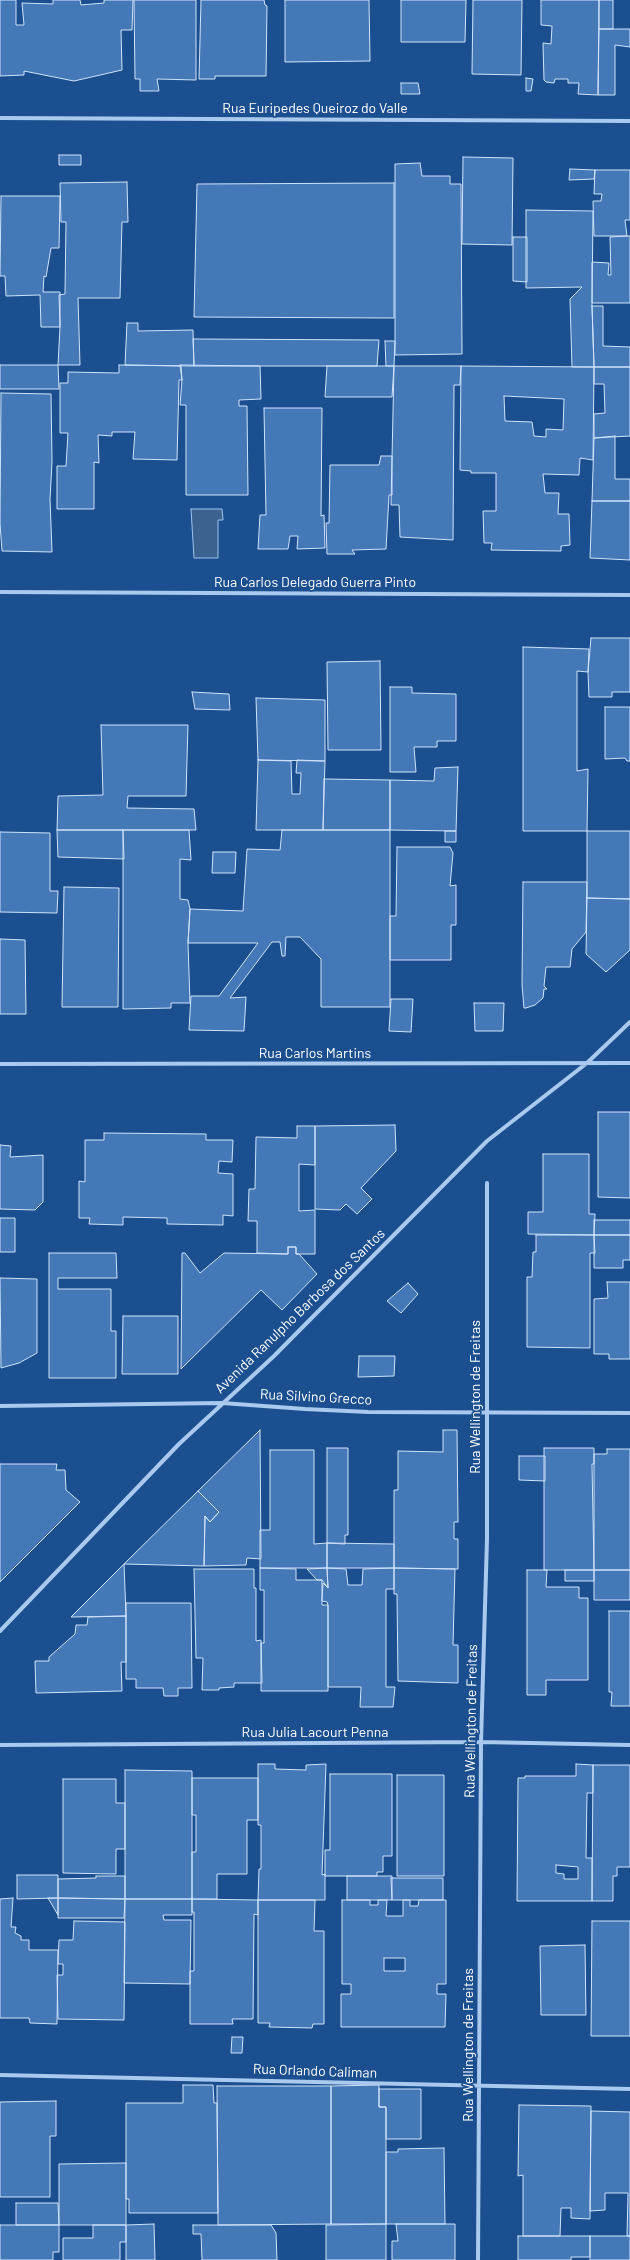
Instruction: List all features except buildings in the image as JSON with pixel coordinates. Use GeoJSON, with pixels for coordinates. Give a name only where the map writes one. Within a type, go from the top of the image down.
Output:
{"type":"FeatureCollection","features":[{"type":"Feature","properties":{"kind":"street","name":"Rua Euripedes Queiroz do Valle"},"geometry":{"type":"LineString","coordinates":[[0,118],[630,121]]}},
{"type":"Feature","properties":{"kind":"street","name":"Rua Carlos Delegado Guerra Pinto"},"geometry":{"type":"LineString","coordinates":[[0,592],[630,595]]}},
{"type":"Feature","properties":{"kind":"street","name":"Avenida Ranulpho Barbosa dos Santos"},"geometry":{"type":"LineString","coordinates":[[0,1631],[179,1444],[274,1356],[487,1141],[587,1063],[630,1022]]}},
{"type":"Feature","properties":{"kind":"street","name":"Rua Carlos Martins"},"geometry":{"type":"LineString","coordinates":[[0,1064],[630,1064]]}},
{"type":"Feature","properties":{"kind":"street","name":"Rua Wellington de Freitas"},"geometry":{"type":"LineString","coordinates":[[478,2260],[481,1742],[487,1539],[487,1183]]}},
{"type":"Feature","properties":{"kind":"street","name":"Rua Silvino Grecco"},"geometry":{"type":"LineString","coordinates":[[0,1406],[222,1403],[305,1410],[630,1414]]}},
{"type":"Feature","properties":{"kind":"street","name":"Rua Julia Lacourt Penna"},"geometry":{"type":"LineString","coordinates":[[0,1745],[481,1742],[630,1745]]}},
{"type":"Feature","properties":{"kind":"street","name":"Rua Orlando Caliman"},"geometry":{"type":"LineString","coordinates":[[0,2075],[214,2078],[479,2087],[630,2089]]}},
{"type":"Feature","properties":{"kind":"water"},"geometry":{"type":"Polygon","coordinates":[[[191,509],[222,509],[223,520],[218,520],[218,558],[194,558],[191,509]]]}}]}
